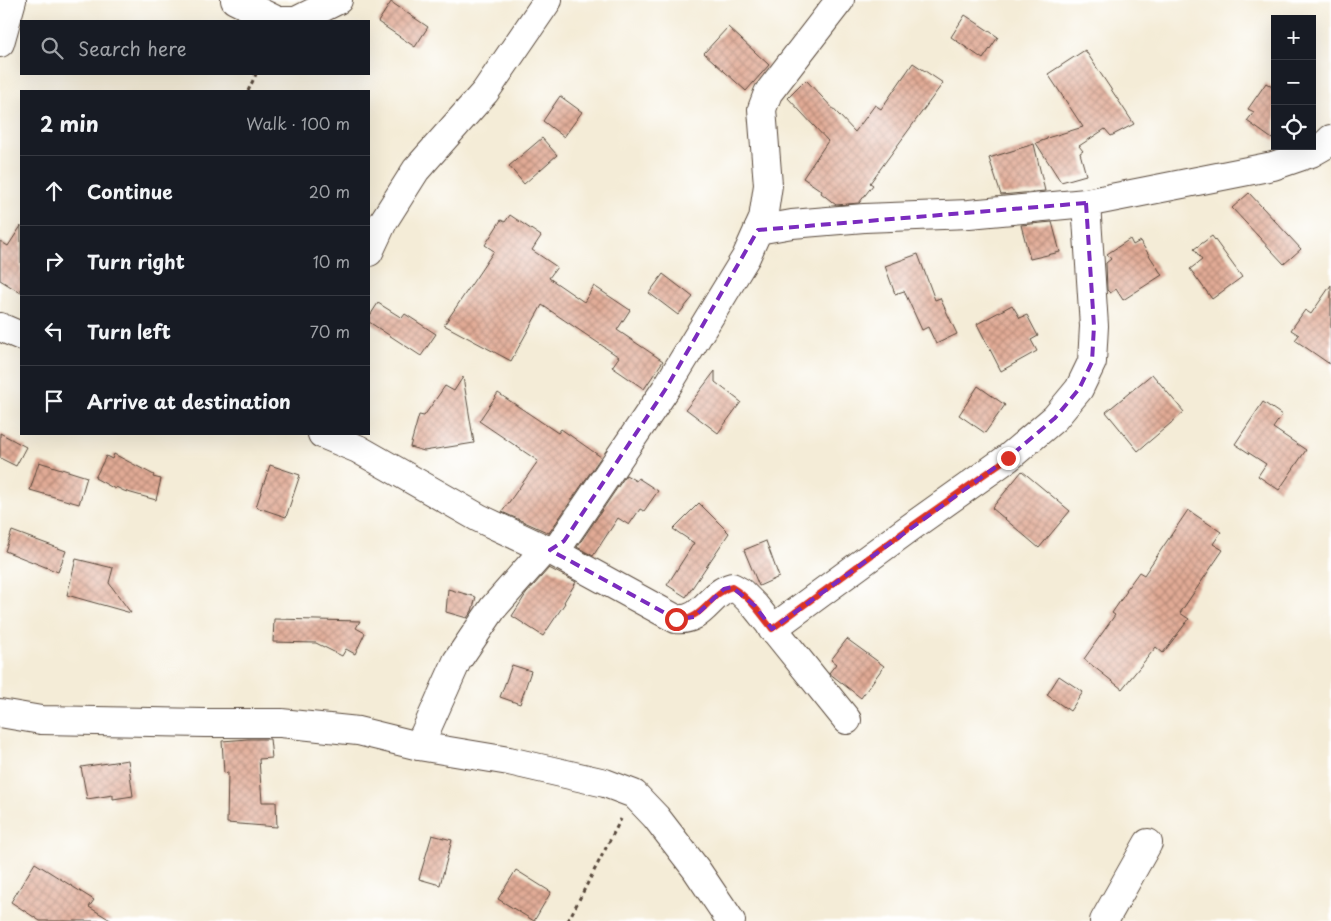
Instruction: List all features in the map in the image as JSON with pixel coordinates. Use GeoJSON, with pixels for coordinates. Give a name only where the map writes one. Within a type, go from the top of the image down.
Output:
{"type":"FeatureCollection","features":[{"type":"Feature","properties":{"kind":"street"},"geometry":{"type":"LineString","coordinates":[[0,43],[12,0]]}},
{"type":"Feature","properties":{"kind":"street"},"geometry":{"type":"LineString","coordinates":[[235,0],[276,20]]}},
{"type":"Feature","properties":{"kind":"street"},"geometry":{"type":"LineString","coordinates":[[298,20],[338,0]]}},
{"type":"Feature","properties":{"kind":"street"},"geometry":{"type":"LineString","coordinates":[[370,250],[383,222],[416,170],[485,92],[548,0]]}},
{"type":"Feature","properties":{"kind":"street"},"geometry":{"type":"LineString","coordinates":[[419,746],[457,661],[493,608],[548,549],[559,546],[564,540],[665,390],[746,258],[763,219],[768,185],[762,109],[768,93],[808,40],[831,4]]}},
{"type":"Feature","properties":{"kind":"street"},"geometry":{"type":"LineString","coordinates":[[758,230],[792,224],[864,218],[969,214],[1086,203],[1273,166],[1311,153],[1331,139]]}},
{"type":"Feature","properties":{"kind":"street"},"geometry":{"type":"LineString","coordinates":[[772,629],[910,527],[1008,458],[1055,418],[1079,389],[1092,362],[1094,326],[1086,203]]}},
{"type":"Feature","properties":{"kind":"street"},"geometry":{"type":"LineString","coordinates":[[0,327],[20,336]]}},
{"type":"Feature","properties":{"kind":"street"},"geometry":{"type":"LineString","coordinates":[[324,435],[358,449],[479,518],[548,549],[676,619],[685,620],[694,617],[724,589],[732,587],[755,606],[847,720]]}},
{"type":"Feature","properties":{"kind":"street"},"geometry":{"type":"LineString","coordinates":[[0,713],[50,720],[281,723],[358,731],[419,746],[528,765],[605,783],[634,794],[656,817],[696,868],[731,921]]}},
{"type":"Feature","properties":{"kind":"street"},"geometry":{"type":"LineString","coordinates":[[1104,921],[1148,843]]}},
{"type":"Feature","properties":{"kind":"path"},"geometry":{"type":"LineString","coordinates":[[248,90],[256,75]]}},
{"type":"Feature","properties":{"kind":"path"},"geometry":{"type":"LineString","coordinates":[[568,921],[634,794]]}},
{"type":"Feature","properties":{"kind":"highlighted area"},"geometry":{"type":"Polygon","coordinates":[[[1086,203],[1094,326],[1092,362],[1079,389],[1055,418],[1008,458],[772,629],[755,606],[732,587],[724,589],[694,617],[676,619],[550,550],[564,541],[665,390],[758,230],[1086,203]]]}},
{"type":"Feature","properties":{"kind":"building"},"geometry":{"type":"Polygon","coordinates":[[[391,2],[428,27],[415,47],[378,22],[391,2]]]}},
{"type":"Feature","properties":{"kind":"building"},"geometry":{"type":"Polygon","coordinates":[[[965,15],[998,37],[983,59],[951,37],[965,15]]]}},
{"type":"Feature","properties":{"kind":"building"},"geometry":{"type":"Polygon","coordinates":[[[728,27],[769,65],[746,91],[704,53],[728,27]]]}},
{"type":"Feature","properties":{"kind":"building"},"geometry":{"type":"Polygon","coordinates":[[[1085,50],[1134,124],[1111,136],[1105,129],[1079,146],[1083,151],[1080,153],[1086,175],[1061,182],[1036,143],[1083,127],[1048,74],[1085,50]]]}},
{"type":"Feature","properties":{"kind":"building"},"geometry":{"type":"Polygon","coordinates":[[[913,63],[943,83],[870,183],[873,185],[859,203],[836,205],[821,193],[822,191],[803,178],[828,141],[788,98],[806,80],[855,132],[875,105],[881,109],[913,63]]]}},
{"type":"Feature","properties":{"kind":"building"},"geometry":{"type":"Polygon","coordinates":[[[1266,83],[1271,86],[1271,138],[1247,121],[1254,112],[1248,109],[1266,83]]]}},
{"type":"Feature","properties":{"kind":"building"},"geometry":{"type":"Polygon","coordinates":[[[560,96],[582,112],[564,137],[543,121],[560,96]]]}},
{"type":"Feature","properties":{"kind":"building"},"geometry":{"type":"Polygon","coordinates":[[[542,138],[557,155],[524,184],[509,166],[542,138]]]}},
{"type":"Feature","properties":{"kind":"building"},"geometry":{"type":"Polygon","coordinates":[[[1034,144],[1045,191],[1001,195],[989,158],[1034,144]]]}},
{"type":"Feature","properties":{"kind":"building"},"geometry":{"type":"Polygon","coordinates":[[[1249,193],[1301,249],[1284,264],[1232,208],[1249,193]]]}},
{"type":"Feature","properties":{"kind":"building"},"geometry":{"type":"Polygon","coordinates":[[[510,215],[541,236],[532,250],[557,267],[549,278],[584,302],[594,286],[630,310],[617,330],[663,361],[644,389],[612,367],[619,357],[542,305],[511,361],[444,325],[494,251],[485,245],[501,220],[505,222],[510,215]]]}},
{"type":"Feature","properties":{"kind":"building"},"geometry":{"type":"Polygon","coordinates":[[[1052,222],[1060,252],[1030,259],[1021,225],[1052,222]]]}},
{"type":"Feature","properties":{"kind":"building"},"geometry":{"type":"Polygon","coordinates":[[[20,228],[20,292],[0,280],[0,241],[8,246],[20,228]]]}},
{"type":"Feature","properties":{"kind":"building"},"geometry":{"type":"Polygon","coordinates":[[[1212,236],[1242,277],[1212,299],[1190,269],[1202,260],[1194,249],[1212,236]]]}},
{"type":"Feature","properties":{"kind":"building"},"geometry":{"type":"Polygon","coordinates":[[[1130,239],[1133,245],[1140,241],[1162,275],[1123,300],[1116,289],[1110,293],[1107,290],[1106,263],[1111,259],[1107,254],[1130,239]]]}},
{"type":"Feature","properties":{"kind":"building"},"geometry":{"type":"Polygon","coordinates":[[[918,254],[935,300],[940,298],[957,334],[936,344],[928,327],[922,330],[904,291],[895,294],[885,266],[918,254]]]}},
{"type":"Feature","properties":{"kind":"building"},"geometry":{"type":"Polygon","coordinates":[[[663,274],[693,297],[678,315],[649,293],[663,274]]]}},
{"type":"Feature","properties":{"kind":"building"},"geometry":{"type":"Polygon","coordinates":[[[1331,285],[1331,365],[1295,340],[1299,335],[1291,330],[1305,310],[1311,314],[1331,285]]]}},
{"type":"Feature","properties":{"kind":"building"},"geometry":{"type":"Polygon","coordinates":[[[378,303],[402,318],[405,314],[436,334],[421,356],[370,323],[370,315],[378,303]]]}},
{"type":"Feature","properties":{"kind":"building"},"geometry":{"type":"Polygon","coordinates":[[[1012,305],[1020,318],[1027,315],[1038,336],[1031,340],[1037,351],[1001,371],[977,324],[1012,305]]]}},
{"type":"Feature","properties":{"kind":"building"},"geometry":{"type":"Polygon","coordinates":[[[715,371],[715,382],[741,402],[718,433],[686,409],[715,371]]]}},
{"type":"Feature","properties":{"kind":"building"},"geometry":{"type":"Polygon","coordinates":[[[1152,374],[1184,412],[1138,451],[1106,412],[1152,374]]]}},
{"type":"Feature","properties":{"kind":"building"},"geometry":{"type":"Polygon","coordinates":[[[463,377],[474,443],[424,451],[410,447],[419,415],[424,416],[445,386],[454,391],[463,377]]]}},
{"type":"Feature","properties":{"kind":"building"},"geometry":{"type":"Polygon","coordinates":[[[978,386],[1005,405],[985,433],[959,415],[978,386]]]}},
{"type":"Feature","properties":{"kind":"building"},"geometry":{"type":"Polygon","coordinates":[[[498,393],[558,433],[561,429],[601,457],[549,533],[502,512],[538,461],[479,421],[498,393]]]}},
{"type":"Feature","properties":{"kind":"building"},"geometry":{"type":"Polygon","coordinates":[[[1263,402],[1282,415],[1273,428],[1306,450],[1279,490],[1258,476],[1266,464],[1235,444],[1263,402]]]}},
{"type":"Feature","properties":{"kind":"building"},"geometry":{"type":"Polygon","coordinates":[[[0,433],[26,447],[16,466],[0,458],[0,433]]]}},
{"type":"Feature","properties":{"kind":"building"},"geometry":{"type":"Polygon","coordinates":[[[114,454],[154,475],[153,477],[161,479],[156,500],[116,487],[115,489],[95,478],[106,456],[112,459],[114,454]]]}},
{"type":"Feature","properties":{"kind":"building"},"geometry":{"type":"Polygon","coordinates":[[[39,462],[87,477],[79,504],[30,490],[39,462]]]}},
{"type":"Feature","properties":{"kind":"building"},"geometry":{"type":"Polygon","coordinates":[[[270,465],[300,475],[286,517],[256,507],[270,465]]]}},
{"type":"Feature","properties":{"kind":"building"},"geometry":{"type":"Polygon","coordinates":[[[1022,471],[1070,511],[1039,548],[992,508],[1022,471]]]}},
{"type":"Feature","properties":{"kind":"building"},"geometry":{"type":"Polygon","coordinates":[[[626,475],[636,481],[638,478],[658,491],[644,511],[640,509],[629,525],[618,518],[593,556],[577,547],[626,475]]]}},
{"type":"Feature","properties":{"kind":"building"},"geometry":{"type":"Polygon","coordinates":[[[699,503],[729,533],[686,597],[667,585],[694,543],[673,529],[699,503]]]}},
{"type":"Feature","properties":{"kind":"building"},"geometry":{"type":"Polygon","coordinates":[[[1188,510],[1221,532],[1213,544],[1223,550],[1180,613],[1189,619],[1163,653],[1156,647],[1122,689],[1084,659],[1115,615],[1112,613],[1126,590],[1139,572],[1144,575],[1188,510]]]}},
{"type":"Feature","properties":{"kind":"building"},"geometry":{"type":"Polygon","coordinates":[[[12,531],[66,551],[58,572],[5,551],[12,531]]]}},
{"type":"Feature","properties":{"kind":"building"},"geometry":{"type":"Polygon","coordinates":[[[766,541],[779,577],[759,586],[744,550],[766,541]]]}},
{"type":"Feature","properties":{"kind":"building"},"geometry":{"type":"Polygon","coordinates":[[[76,559],[113,568],[109,583],[131,613],[67,595],[76,559]]]}},
{"type":"Feature","properties":{"kind":"building"},"geometry":{"type":"Polygon","coordinates":[[[549,568],[576,582],[565,603],[543,636],[512,616],[526,594],[549,568]]]}},
{"type":"Feature","properties":{"kind":"building"},"geometry":{"type":"Polygon","coordinates":[[[448,589],[476,597],[472,611],[467,618],[446,612],[448,589]]]}},
{"type":"Feature","properties":{"kind":"building"},"geometry":{"type":"Polygon","coordinates":[[[274,619],[360,621],[356,628],[365,633],[355,654],[346,649],[342,656],[316,643],[273,642],[274,619]]]}},
{"type":"Feature","properties":{"kind":"building"},"geometry":{"type":"Polygon","coordinates":[[[847,639],[884,666],[861,698],[829,673],[836,664],[831,660],[847,639]]]}},
{"type":"Feature","properties":{"kind":"building"},"geometry":{"type":"Polygon","coordinates":[[[512,665],[531,671],[520,704],[500,697],[512,665]]]}},
{"type":"Feature","properties":{"kind":"building"},"geometry":{"type":"Polygon","coordinates":[[[1059,676],[1083,692],[1070,711],[1047,695],[1059,676]]]}},
{"type":"Feature","properties":{"kind":"building"},"geometry":{"type":"Polygon","coordinates":[[[270,739],[272,758],[259,759],[262,802],[276,802],[277,827],[227,823],[228,772],[224,773],[222,741],[270,739]]]}},
{"type":"Feature","properties":{"kind":"building"},"geometry":{"type":"Polygon","coordinates":[[[128,760],[133,796],[113,799],[113,795],[87,799],[81,767],[128,760]]]}},
{"type":"Feature","properties":{"kind":"building"},"geometry":{"type":"Polygon","coordinates":[[[432,835],[452,840],[440,885],[419,879],[432,835]]]}},
{"type":"Feature","properties":{"kind":"building"},"geometry":{"type":"Polygon","coordinates":[[[35,863],[94,900],[89,907],[112,921],[40,921],[11,902],[35,863]]]}},
{"type":"Feature","properties":{"kind":"building"},"geometry":{"type":"Polygon","coordinates":[[[516,870],[551,892],[534,921],[498,899],[516,870]]]}},
{"type":"Feature","properties":{"kind":"route"},"geometry":{"type":"LineString","coordinates":[[676,619],[685,620],[694,617],[724,589],[732,587],[755,606],[772,629],[910,527],[1008,458]]}}]}
